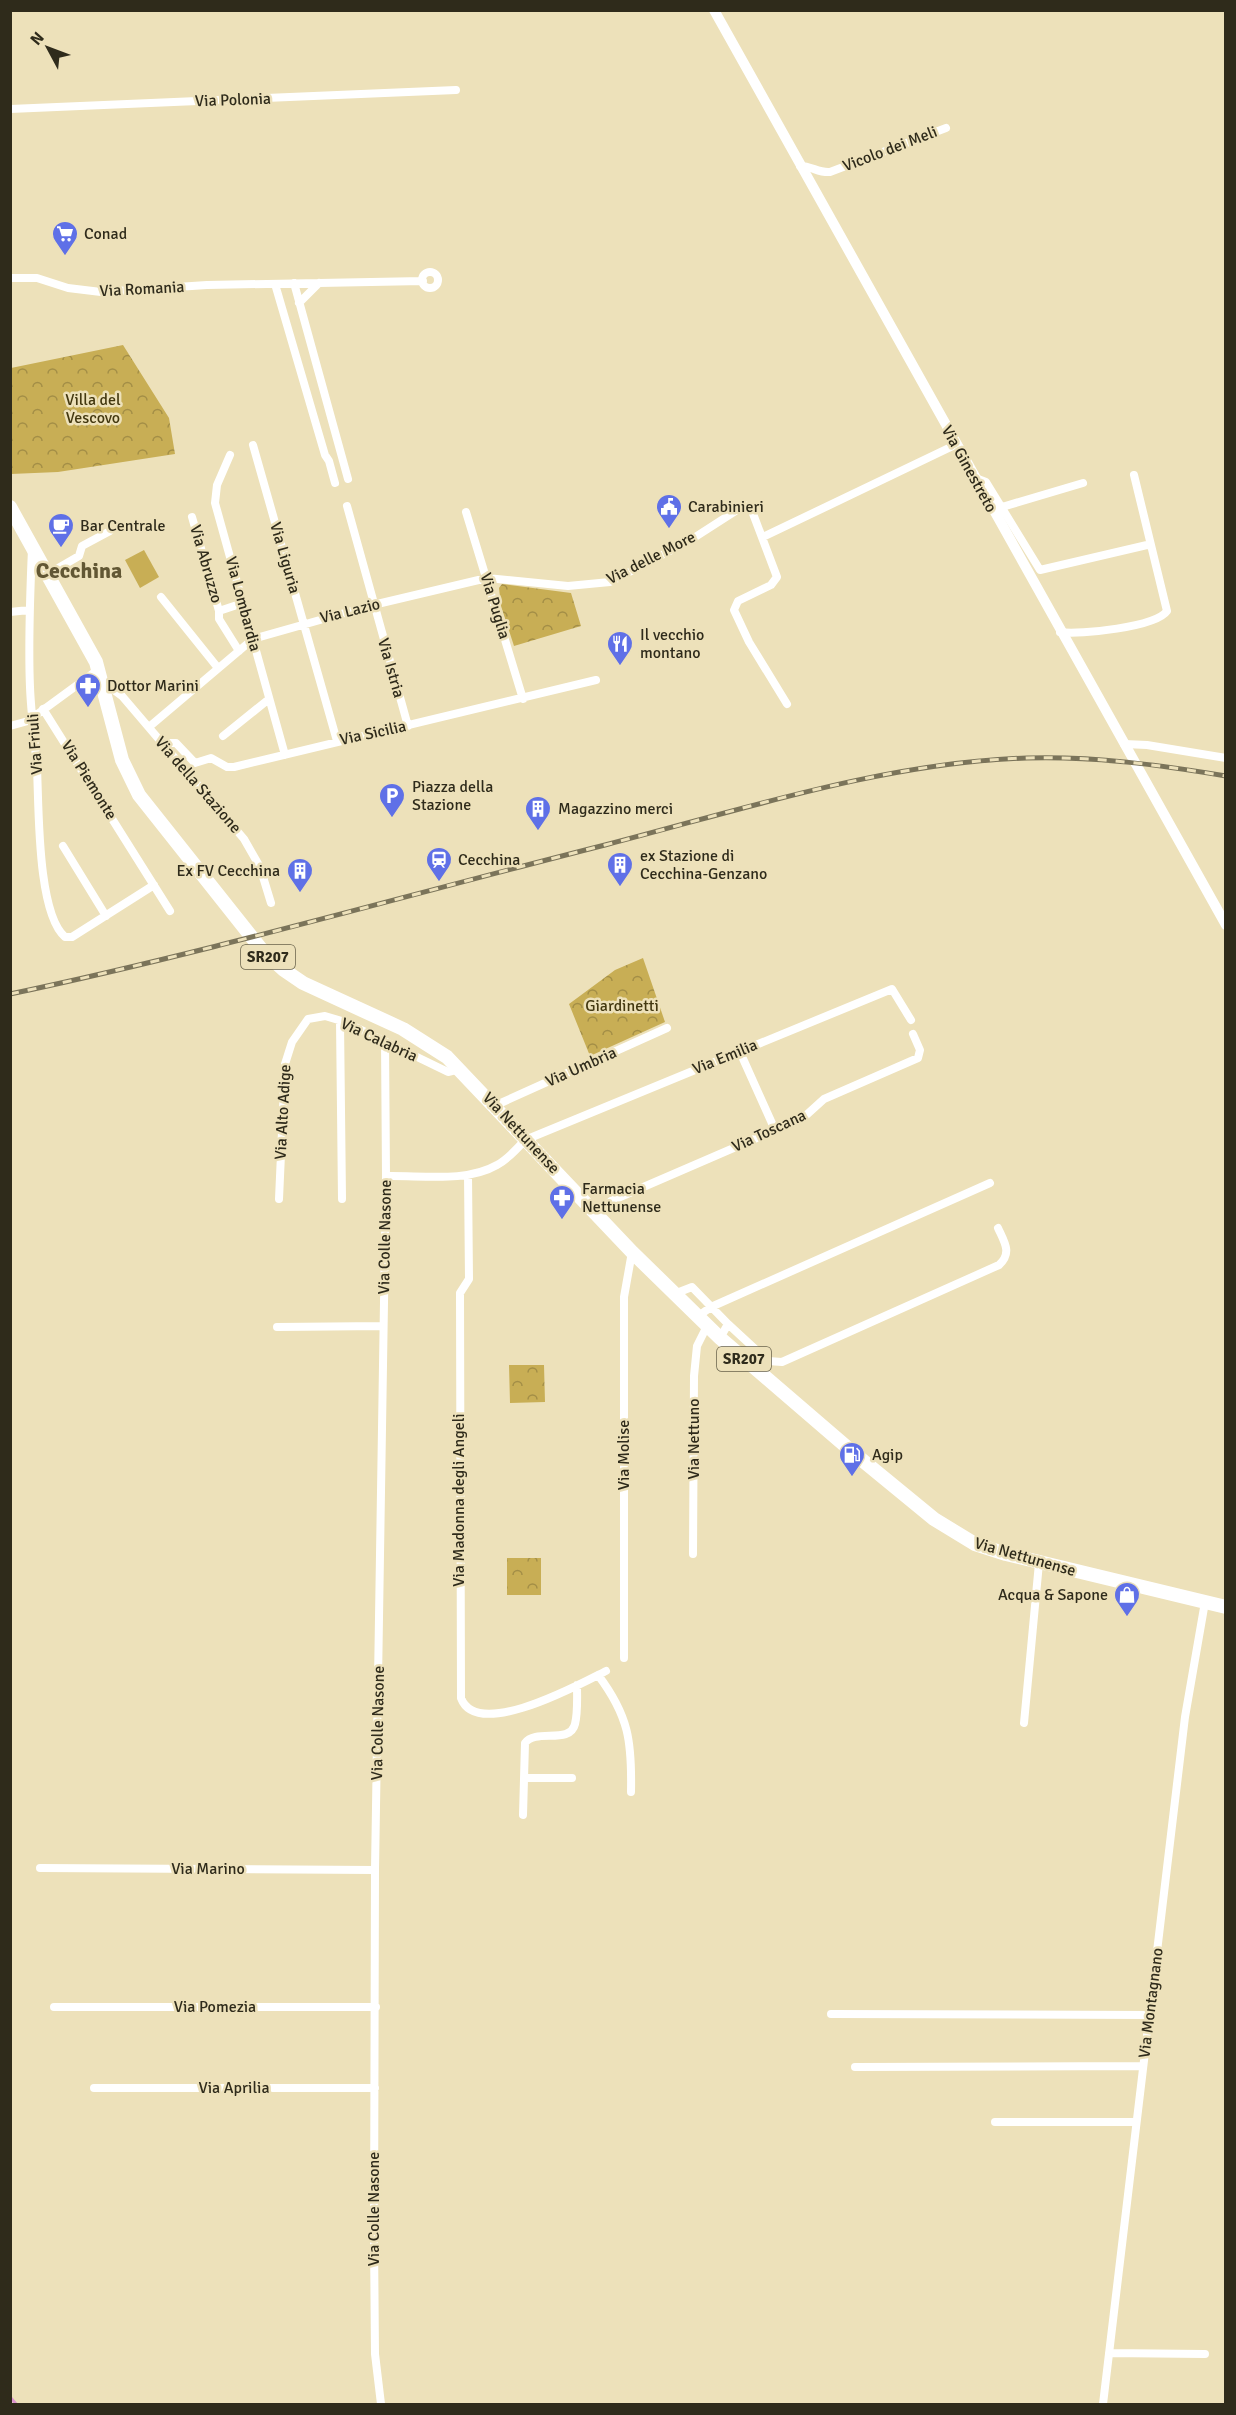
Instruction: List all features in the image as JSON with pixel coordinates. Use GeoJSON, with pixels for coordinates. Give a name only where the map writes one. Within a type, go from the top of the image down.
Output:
{"type":"FeatureCollection","features":[{"type":"Feature","properties":{"kind":"main road","name":"Via Nettunense"},"geometry":{"type":"LineString","coordinates":[[10,507],[101,676],[122,760],[133,784],[153,814],[272,961],[295,979],[419,1038],[460,1069],[632,1252],[720,1338],[856,1455],[948,1528],[988,1549],[1226,1607]]}},
{"type":"Feature","properties":{"kind":"street","name":"Via Ginestreto"},"geometry":{"type":"LineString","coordinates":[[714,10],[955,446],[1226,925]]}},
{"type":"Feature","properties":{"kind":"street","name":"Via Polonia"},"geometry":{"type":"LineString","coordinates":[[10,109],[456,90]]}},
{"type":"Feature","properties":{"kind":"street","name":"Vicolo dei Meli"},"geometry":{"type":"LineString","coordinates":[[800,166],[809,166],[820,172],[830,172],[946,128]]}},
{"type":"Feature","properties":{"kind":"street","name":"Via Romania"},"geometry":{"type":"LineString","coordinates":[[10,278],[37,279],[68,288],[101,292],[275,284],[423,281]]}},
{"type":"Feature","properties":{"kind":"street"},"geometry":{"type":"LineString","coordinates":[[299,303],[319,283]]}},
{"type":"Feature","properties":{"kind":"street"},"geometry":{"type":"LineString","coordinates":[[275,284],[335,483]]}},
{"type":"Feature","properties":{"kind":"street"},"geometry":{"type":"LineString","coordinates":[[294,284],[348,479]]}},
{"type":"Feature","properties":{"kind":"street","name":"Via Liguria"},"geometry":{"type":"LineString","coordinates":[[253,445],[337,741]]}},
{"type":"Feature","properties":{"kind":"street"},"geometry":{"type":"LineString","coordinates":[[763,537],[955,446]]}},
{"type":"Feature","properties":{"kind":"street","name":"Via Lombardia"},"geometry":{"type":"LineString","coordinates":[[230,455],[218,482],[215,499],[285,754]]}},
{"type":"Feature","properties":{"kind":"street"},"geometry":{"type":"LineString","coordinates":[[1060,632],[1079,634],[1156,619],[1166,614],[1167,604],[1134,475]]}},
{"type":"Feature","properties":{"kind":"street"},"geometry":{"type":"LineString","coordinates":[[973,477],[985,480],[1040,570],[1147,545]]}},
{"type":"Feature","properties":{"kind":"street"},"geometry":{"type":"LineString","coordinates":[[1002,507],[1083,483]]}},
{"type":"Feature","properties":{"kind":"street","name":"Via Istria"},"geometry":{"type":"LineString","coordinates":[[347,506],[408,726]]}},
{"type":"Feature","properties":{"kind":"street","name":"Via delle More"},"geometry":{"type":"LineString","coordinates":[[584,586],[610,582],[626,575],[698,536],[742,506],[751,509],[777,572],[776,580],[769,586],[740,599],[734,609],[753,649],[787,704]]}},
{"type":"Feature","properties":{"kind":"street","name":"Via Puglia"},"geometry":{"type":"LineString","coordinates":[[466,512],[523,699]]}},
{"type":"Feature","properties":{"kind":"street","name":"Via Abruzzo"},"geometry":{"type":"LineString","coordinates":[[192,518],[219,611],[219,619],[239,651]]}},
{"type":"Feature","properties":{"kind":"street"},"geometry":{"type":"LineString","coordinates":[[48,574],[79,556],[82,546],[110,531]]}},
{"type":"Feature","properties":{"kind":"street","name":"Via Friuli"},"geometry":{"type":"LineString","coordinates":[[33,546],[29,610],[30,688],[45,885],[58,929],[65,937],[72,937],[106,916]]}},
{"type":"Feature","properties":{"kind":"street","name":"Via Lazio"},"geometry":{"type":"LineString","coordinates":[[148,727],[253,639],[373,605],[487,578],[584,586]]}},
{"type":"Feature","properties":{"kind":"street"},"geometry":{"type":"LineString","coordinates":[[161,597],[218,668]]}},
{"type":"Feature","properties":{"kind":"street"},"geometry":{"type":"LineString","coordinates":[[219,611],[243,603]]}},
{"type":"Feature","properties":{"kind":"street"},"geometry":{"type":"LineString","coordinates":[[10,612],[29,610]]}},
{"type":"Feature","properties":{"kind":"street"},"geometry":{"type":"LineString","coordinates":[[10,726],[33,717],[101,676]]}},
{"type":"Feature","properties":{"kind":"street","name":"Via della Stazione"},"geometry":{"type":"LineString","coordinates":[[101,676],[119,693],[248,844],[260,867],[271,903]]}},
{"type":"Feature","properties":{"kind":"street","name":"Via Sicilia"},"geometry":{"type":"LineString","coordinates":[[162,743],[176,743],[195,763],[211,758],[230,768],[596,680]]}},
{"type":"Feature","properties":{"kind":"street"},"geometry":{"type":"LineString","coordinates":[[223,736],[269,699]]}},
{"type":"Feature","properties":{"kind":"street","name":"Via Piemonte"},"geometry":{"type":"LineString","coordinates":[[43,709],[170,911]]}},
{"type":"Feature","properties":{"kind":"street"},"geometry":{"type":"LineString","coordinates":[[35,731],[52,721]]}},
{"type":"Feature","properties":{"kind":"street"},"geometry":{"type":"LineString","coordinates":[[1124,744],[1147,745],[1226,758]]}},
{"type":"Feature","properties":{"kind":"street"},"geometry":{"type":"LineString","coordinates":[[63,846],[106,916],[154,885]]}},
{"type":"Feature","properties":{"kind":"street","name":"Via Emilia"},"geometry":{"type":"LineString","coordinates":[[525,1140],[892,989],[912,1020]]}},
{"type":"Feature","properties":{"kind":"street","name":"Via Calabria"},"geometry":{"type":"LineString","coordinates":[[300,1029],[308,1019],[316,1016],[340,1021],[448,1072],[460,1069]]}},
{"type":"Feature","properties":{"kind":"street"},"geometry":{"type":"LineString","coordinates":[[340,1021],[342,1199]]}},
{"type":"Feature","properties":{"kind":"street","name":"Via Umbria"},"geometry":{"type":"LineString","coordinates":[[495,1106],[668,1028]]}},
{"type":"Feature","properties":{"kind":"street","name":"Via Alto Adige"},"geometry":{"type":"LineString","coordinates":[[279,1199],[285,1064],[289,1048],[300,1029]]}},
{"type":"Feature","properties":{"kind":"street","name":"Via Toscana"},"geometry":{"type":"LineString","coordinates":[[598,1215],[611,1202],[806,1116],[824,1099],[918,1058],[920,1050],[913,1034]]}},
{"type":"Feature","properties":{"kind":"street","name":"Via Colle Nasone"},"geometry":{"type":"LineString","coordinates":[[381,2404],[374,2328],[375,1870],[386,1176],[385,1041]]}},
{"type":"Feature","properties":{"kind":"street"},"geometry":{"type":"LineString","coordinates":[[740,1052],[776,1130]]}},
{"type":"Feature","properties":{"kind":"street"},"geometry":{"type":"LineString","coordinates":[[386,1176],[468,1175],[499,1164],[525,1140]]}},
{"type":"Feature","properties":{"kind":"street","name":"Via Madonna degli Angeli"},"geometry":{"type":"LineString","coordinates":[[468,1175],[469,1279],[460,1293],[459,1694],[468,1711],[479,1715],[532,1705],[606,1671]]}},
{"type":"Feature","properties":{"kind":"street"},"geometry":{"type":"LineString","coordinates":[[702,1321],[711,1306],[990,1183]]}},
{"type":"Feature","properties":{"kind":"street"},"geometry":{"type":"LineString","coordinates":[[674,1294],[692,1287],[768,1360],[782,1362],[999,1265],[1006,1258],[1008,1250],[999,1228]]}},
{"type":"Feature","properties":{"kind":"street","name":"Via Molise"},"geometry":{"type":"LineString","coordinates":[[624,1658],[624,1303],[632,1252]]}},
{"type":"Feature","properties":{"kind":"street","name":"Via Nettuno"},"geometry":{"type":"LineString","coordinates":[[693,1554],[694,1376],[702,1321]]}},
{"type":"Feature","properties":{"kind":"street"},"geometry":{"type":"LineString","coordinates":[[720,1338],[728,1324]]}},
{"type":"Feature","properties":{"kind":"street"},"geometry":{"type":"LineString","coordinates":[[277,1327],[383,1326]]}},
{"type":"Feature","properties":{"kind":"street"},"geometry":{"type":"LineString","coordinates":[[1024,1723],[1040,1563]]}},
{"type":"Feature","properties":{"kind":"street","name":"Via Montagnano"},"geometry":{"type":"LineString","coordinates":[[1103,2404],[1187,1700],[1205,1602]]}},
{"type":"Feature","properties":{"kind":"street"},"geometry":{"type":"LineString","coordinates":[[598,1675],[618,1704],[630,1733],[631,1792]]}},
{"type":"Feature","properties":{"kind":"street"},"geometry":{"type":"LineString","coordinates":[[523,1815],[525,1745],[528,1739],[535,1736],[564,1734],[574,1728],[577,1685]]}},
{"type":"Feature","properties":{"kind":"street"},"geometry":{"type":"LineString","coordinates":[[524,1778],[572,1778]]}},
{"type":"Feature","properties":{"kind":"street","name":"Via Marino"},"geometry":{"type":"LineString","coordinates":[[40,1868],[375,1870]]}},
{"type":"Feature","properties":{"kind":"street","name":"Via Pomezia"},"geometry":{"type":"LineString","coordinates":[[54,2007],[376,2007]]}},
{"type":"Feature","properties":{"kind":"street"},"geometry":{"type":"LineString","coordinates":[[831,2014],[1149,2015]]}},
{"type":"Feature","properties":{"kind":"street"},"geometry":{"type":"LineString","coordinates":[[855,2067],[1143,2066]]}},
{"type":"Feature","properties":{"kind":"street","name":"Via Aprilia"},"geometry":{"type":"LineString","coordinates":[[93,2088],[375,2088]]}},
{"type":"Feature","properties":{"kind":"street"},"geometry":{"type":"LineString","coordinates":[[995,2122],[1137,2122]]}},
{"type":"Feature","properties":{"kind":"street"},"geometry":{"type":"LineString","coordinates":[[1109,2353],[1205,2354]]}},
{"type":"Feature","properties":{"kind":"green space","name":"Villa del Vescovo"},"geometry":{"type":"Polygon","coordinates":[[[123,345],[169,418],[175,454],[58,472],[11,474],[11,368],[123,345]]]}},
{"type":"Feature","properties":{"kind":"green space"},"geometry":{"type":"Polygon","coordinates":[[[144,550],[159,577],[140,588],[125,560],[144,550]]]}},
{"type":"Feature","properties":{"kind":"green space"},"geometry":{"type":"Polygon","coordinates":[[[502,584],[571,593],[581,626],[514,646],[501,606],[499,588],[502,584]]]}},
{"type":"Feature","properties":{"kind":"green space","name":"Giardinetti"},"geometry":{"type":"Polygon","coordinates":[[[643,958],[665,1022],[590,1056],[569,1004],[615,970],[643,958]]]}},
{"type":"Feature","properties":{"kind":"green space"},"geometry":{"type":"Polygon","coordinates":[[[509,1365],[544,1365],[545,1402],[510,1403],[509,1365]]]}},
{"type":"Feature","properties":{"kind":"green space"},"geometry":{"type":"Polygon","coordinates":[[[507,1558],[541,1558],[541,1595],[507,1595],[507,1558]]]}},
{"type":"Feature","properties":{"kind":"waterway"},"geometry":{"type":"LineString","coordinates":[[10,2397],[16,2404]]}},
{"type":"Feature","properties":{"kind":"railway"},"geometry":{"type":"LineString","coordinates":[[10,994],[234,942],[761,803],[921,768],[974,761],[1077,758],[1127,762],[1226,776]]}},
{"type":"Feature","properties":{"kind":"place","name":"Conad"},"geometry":{"type":"Point","coordinates":[65,257]}},
{"type":"Feature","properties":{"kind":"place","name":"Carabinieri"},"geometry":{"type":"Point","coordinates":[669,530]}},
{"type":"Feature","properties":{"kind":"place","name":"Bar Centrale"},"geometry":{"type":"Point","coordinates":[61,549]}},
{"type":"Feature","properties":{"kind":"place","name":"Il vecchio montano"},"geometry":{"type":"Point","coordinates":[620,667]}},
{"type":"Feature","properties":{"kind":"place","name":"Dottor Marini"},"geometry":{"type":"Point","coordinates":[88,709]}},
{"type":"Feature","properties":{"kind":"place","name":"Piazza della Stazione"},"geometry":{"type":"Point","coordinates":[392,819]}},
{"type":"Feature","properties":{"kind":"place","name":"Magazzino merci"},"geometry":{"type":"Point","coordinates":[538,832]}},
{"type":"Feature","properties":{"kind":"place","name":"Cecchina"},"geometry":{"type":"Point","coordinates":[439,883]}},
{"type":"Feature","properties":{"kind":"place","name":"ex Stazione di Cecchina-Genzano"},"geometry":{"type":"Point","coordinates":[620,888]}},
{"type":"Feature","properties":{"kind":"place","name":"Ex FV Cecchina"},"geometry":{"type":"Point","coordinates":[300,894]}},
{"type":"Feature","properties":{"kind":"place","name":"Farmacia Nettunense"},"geometry":{"type":"Point","coordinates":[562,1221]}},
{"type":"Feature","properties":{"kind":"place","name":"Agip"},"geometry":{"type":"Point","coordinates":[852,1478]}},
{"type":"Feature","properties":{"kind":"place","name":"Acqua & Sapone"},"geometry":{"type":"Point","coordinates":[1127,1618]}},
{"type":"Feature","properties":{"kind":"district","name":"Cecchina"},"geometry":{"type":"Point","coordinates":[79,570]}}]}
